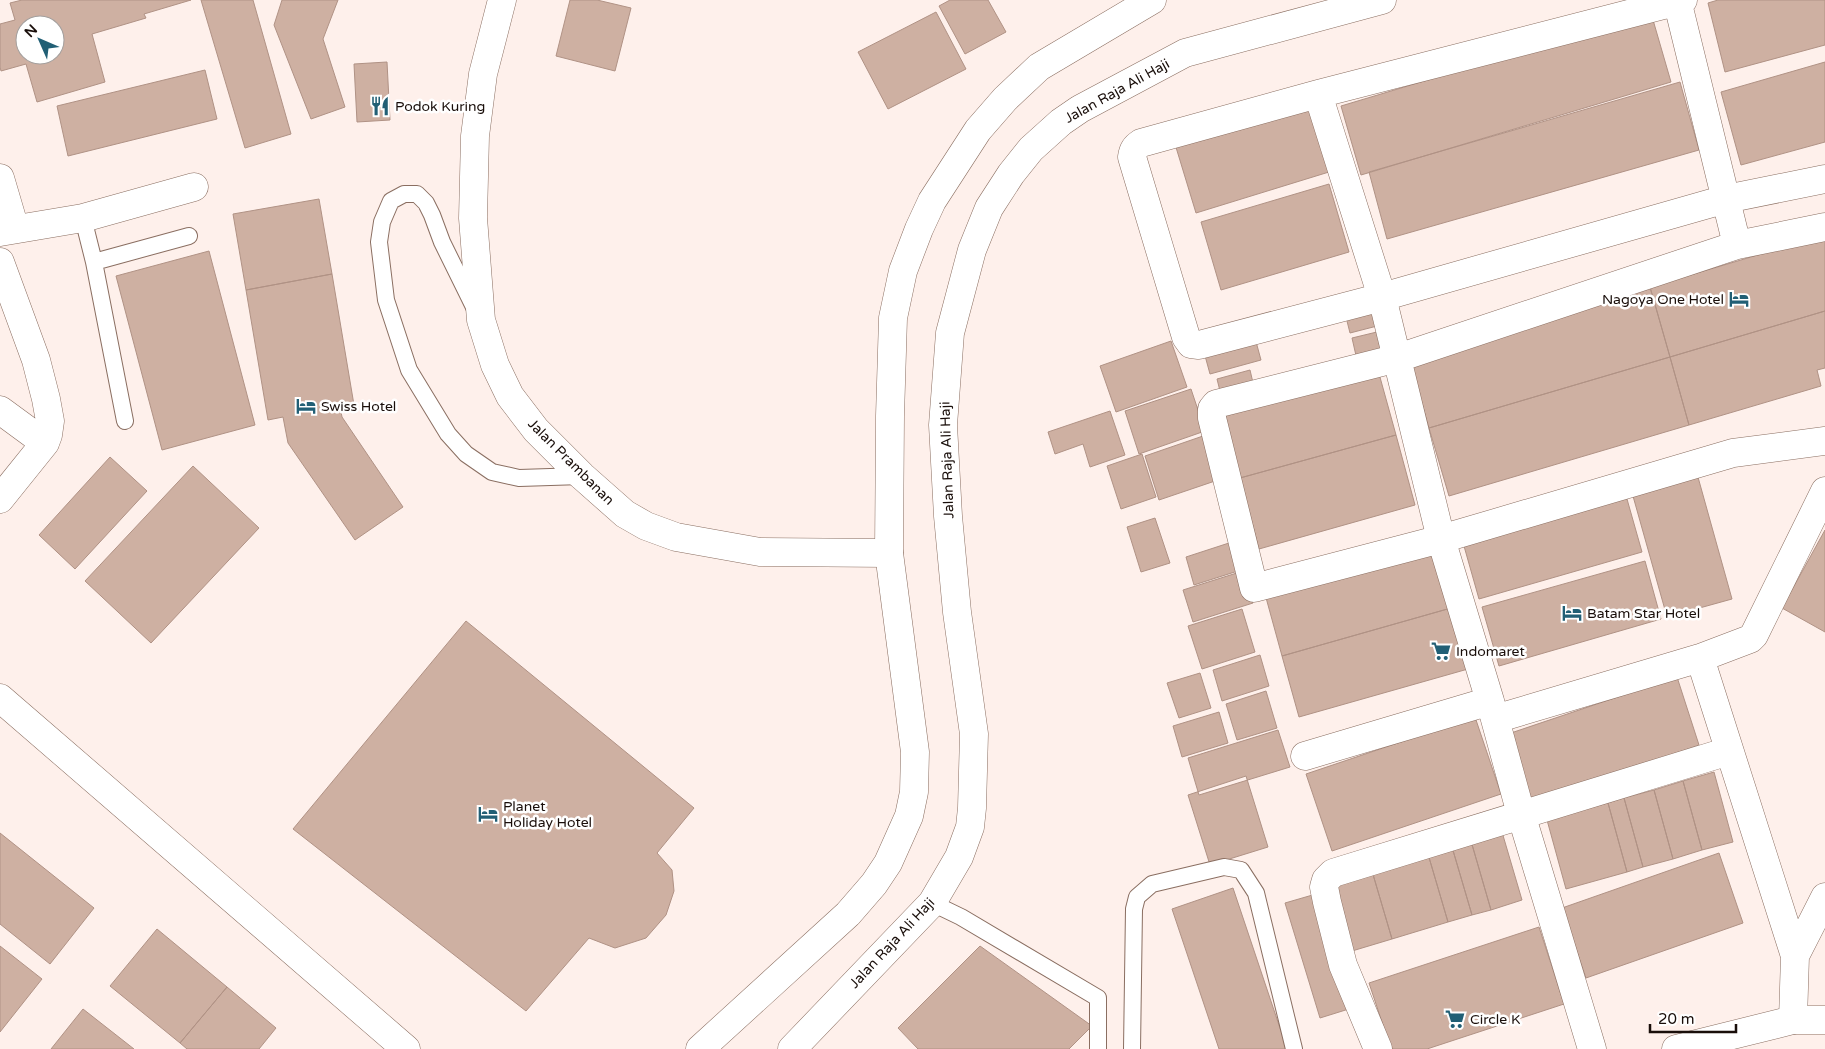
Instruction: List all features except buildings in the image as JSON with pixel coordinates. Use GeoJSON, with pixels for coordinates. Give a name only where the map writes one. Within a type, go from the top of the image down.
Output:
{"type":"FeatureCollection","features":[{"type":"Feature","properties":{"kind":"street","name":"Jalan Prambanan"},"geometry":{"type":"LineString","coordinates":[[502,0],[483,74],[475,136],[474,218],[481,320],[495,365],[510,396],[536,430],[582,476],[626,514],[646,526],[676,537],[760,552],[888,552]]}},
{"type":"Feature","properties":{"kind":"street"},"geometry":{"type":"LineString","coordinates":[[700,1049],[848,914],[874,884],[888,863],[909,816],[914,792],[914,752],[888,552],[893,318],[903,271],[919,229],[932,201],[978,130],[1005,99],[1039,67],[1152,0]]}},
{"type":"Feature","properties":{"kind":"street","name":"Jalan Raja Ali Haji"},"geometry":{"type":"LineString","coordinates":[[804,1045],[932,902],[959,857],[970,827],[974,734],[957,612],[948,516],[943,425],[950,333],[972,250],[989,208],[1011,174],[1031,149],[1061,122],[1080,109],[1185,53],[1382,0]]}},
{"type":"Feature","properties":{"kind":"street"},"geometry":{"type":"LineString","coordinates":[[1737,245],[1726,199],[1679,1],[1318,94],[1141,143],[1132,151],[1132,158],[1186,337],[1191,344],[1199,345],[1382,297],[1726,199],[1825,179]]}},
{"type":"Feature","properties":{"kind":"street"},"geometry":{"type":"LineString","coordinates":[[1318,94],[1382,297],[1441,539],[1493,710],[1520,814],[1592,1049]]}},
{"type":"Feature","properties":{"kind":"street"},"geometry":{"type":"LineString","coordinates":[[0,178],[7,230],[83,218],[194,188]]}},
{"type":"Feature","properties":{"kind":"street"},"geometry":{"type":"LineString","coordinates":[[1825,228],[1737,245],[1398,358],[1216,404],[1212,409],[1212,418],[1254,588],[1441,539],[1733,453],[1825,441]]}},
{"type":"Feature","properties":{"kind":"street"},"geometry":{"type":"LineString","coordinates":[[0,262],[36,360],[50,421],[45,443],[0,499]]}},
{"type":"Feature","properties":{"kind":"street"},"geometry":{"type":"LineString","coordinates":[[0,410],[45,443]]}},
{"type":"Feature","properties":{"kind":"street"},"geometry":{"type":"LineString","coordinates":[[1305,756],[1700,658],[1750,639],[1754,635],[1825,491]]}},
{"type":"Feature","properties":{"kind":"street"},"geometry":{"type":"LineString","coordinates":[[1700,658],[1795,956],[1792,1020]]}},
{"type":"Feature","properties":{"kind":"street"},"geometry":{"type":"LineString","coordinates":[[0,698],[406,1049]]}},
{"type":"Feature","properties":{"kind":"street"},"geometry":{"type":"LineString","coordinates":[[1378,1049],[1343,965],[1324,887],[1326,880],[1333,873],[1729,751]]}},
{"type":"Feature","properties":{"kind":"street"},"geometry":{"type":"LineString","coordinates":[[1795,956],[1825,897]]}},
{"type":"Feature","properties":{"kind":"street"},"geometry":{"type":"LineString","coordinates":[[1676,1049],[1792,1020],[1825,1020]]}},
{"type":"Feature","properties":{"kind":"lane"},"geometry":{"type":"LineString","coordinates":[[481,320],[442,242],[426,203],[417,194],[404,194],[391,201],[382,222],[379,242],[386,300],[409,370],[448,434],[466,454],[492,472],[520,478],[582,476]]}},
{"type":"Feature","properties":{"kind":"lane"},"geometry":{"type":"LineString","coordinates":[[83,218],[94,262],[125,421]]}},
{"type":"Feature","properties":{"kind":"lane"},"geometry":{"type":"LineString","coordinates":[[94,262],[189,236]]}},
{"type":"Feature","properties":{"kind":"lane"},"geometry":{"type":"LineString","coordinates":[[1132,1049],[1134,909],[1138,898],[1152,884],[1224,866],[1241,870],[1256,893],[1294,1049]]}},
{"type":"Feature","properties":{"kind":"lane"},"geometry":{"type":"LineString","coordinates":[[932,902],[961,917],[1098,998],[1098,1049]]}},
{"type":"Feature","properties":{"kind":"place","name":"Podok Kuring"},"geometry":{"type":"Point","coordinates":[380,106]}},
{"type":"Feature","properties":{"kind":"place","name":"Nagoya One Hotel"},"geometry":{"type":"Point","coordinates":[1739,299]}},
{"type":"Feature","properties":{"kind":"place","name":"Swiss Hotel"},"geometry":{"type":"Point","coordinates":[306,406]}},
{"type":"Feature","properties":{"kind":"place","name":"Batam Star Hotel"},"geometry":{"type":"Point","coordinates":[1572,613]}},
{"type":"Feature","properties":{"kind":"place","name":"Indomaret"},"geometry":{"type":"Point","coordinates":[1441,651]}},
{"type":"Feature","properties":{"kind":"place","name":"Planet Holiday Hotel"},"geometry":{"type":"Point","coordinates":[488,814]}},
{"type":"Feature","properties":{"kind":"place","name":"Circle K"},"geometry":{"type":"Point","coordinates":[1455,1019]}}]}
